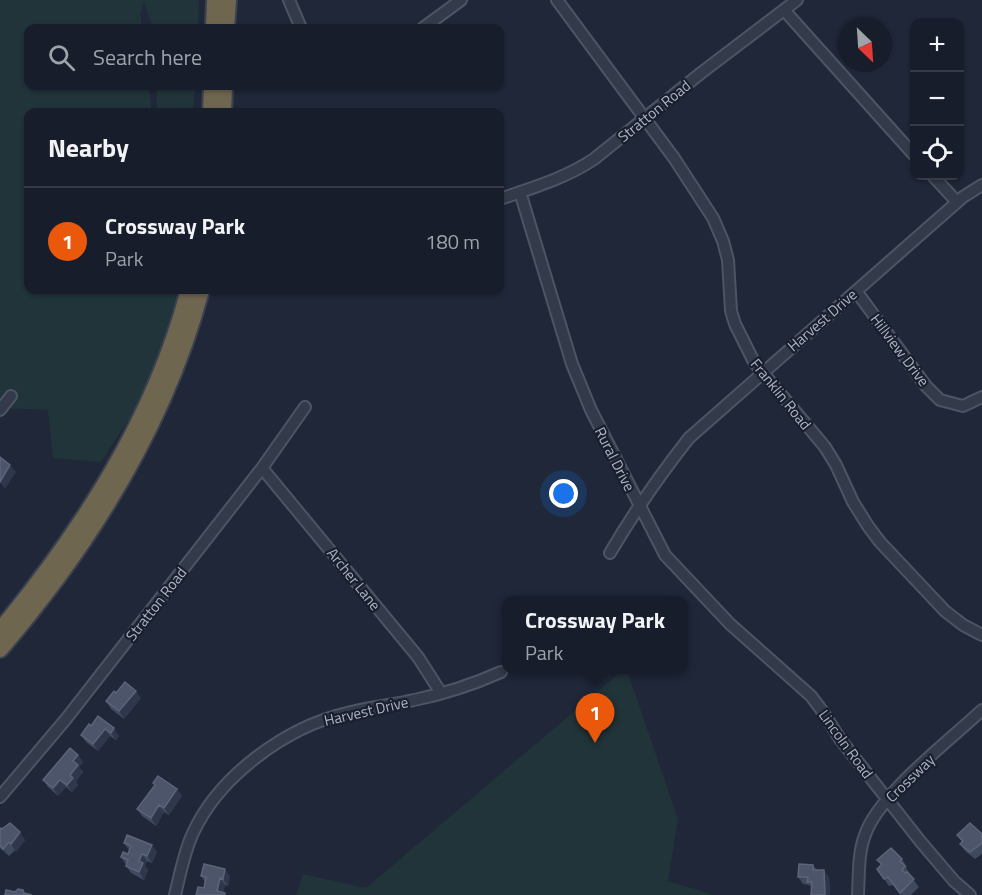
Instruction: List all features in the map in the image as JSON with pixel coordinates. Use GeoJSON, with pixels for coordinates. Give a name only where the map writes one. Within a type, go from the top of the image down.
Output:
{"type":"FeatureCollection","features":[{"type":"Feature","properties":{"kind":"highway"},"geometry":{"type":"LineString","coordinates":[[214,24],[215,0]]}},
{"type":"Feature","properties":{"kind":"highway"},"geometry":{"type":"LineString","coordinates":[[226,24],[228,0]]}},
{"type":"Feature","properties":{"kind":"highway"},"geometry":{"type":"LineString","coordinates":[[212,90],[212,108]]}},
{"type":"Feature","properties":{"kind":"highway"},"geometry":{"type":"LineString","coordinates":[[223,108],[224,90]]}},
{"type":"Feature","properties":{"kind":"highway"},"geometry":{"type":"LineString","coordinates":[[0,649],[7,631],[115,469],[160,379],[188,294]]}},
{"type":"Feature","properties":{"kind":"highway"},"geometry":{"type":"LineString","coordinates":[[0,654],[7,631],[87,536],[140,447],[173,375],[193,321],[200,294]]}},
{"type":"Feature","properties":{"kind":"street"},"geometry":{"type":"LineString","coordinates":[[289,0],[299,24]]}},
{"type":"Feature","properties":{"kind":"street"},"geometry":{"type":"LineString","coordinates":[[428,24],[461,0]]}},
{"type":"Feature","properties":{"kind":"street","name":"Franklin Road"},"geometry":{"type":"LineString","coordinates":[[557,0],[692,184],[713,218],[728,260],[731,311],[754,362],[825,447],[853,502],[880,542],[945,610],[963,625],[982,634]]}},
{"type":"Feature","properties":{"kind":"street","name":"Stratton Road"},"geometry":{"type":"LineString","coordinates":[[504,198],[580,168],[797,0]]}},
{"type":"Feature","properties":{"kind":"street"},"geometry":{"type":"LineString","coordinates":[[784,10],[910,149]]}},
{"type":"Feature","properties":{"kind":"street"},"geometry":{"type":"LineString","coordinates":[[937,180],[957,202]]}},
{"type":"Feature","properties":{"kind":"street","name":"Harvest Drive"},"geometry":{"type":"LineString","coordinates":[[610,553],[638,505],[689,438],[957,202],[982,185]]}},
{"type":"Feature","properties":{"kind":"street","name":"Rural Drive"},"geometry":{"type":"LineString","coordinates":[[520,192],[572,364],[591,410],[664,555],[730,624],[791,677]]}},
{"type":"Feature","properties":{"kind":"street","name":"Hillview Drive"},"geometry":{"type":"LineString","coordinates":[[856,291],[926,386],[940,400],[963,406],[982,397]]}},
{"type":"Feature","properties":{"kind":"street"},"geometry":{"type":"LineString","coordinates":[[0,410],[11,396]]}},
{"type":"Feature","properties":{"kind":"street","name":"Stratton Road"},"geometry":{"type":"LineString","coordinates":[[0,797],[66,719],[262,468],[305,407]]}},
{"type":"Feature","properties":{"kind":"street","name":"Archer Lane"},"geometry":{"type":"LineString","coordinates":[[262,468],[418,657],[441,693]]}},
{"type":"Feature","properties":{"kind":"street","name":"Harvest Drive"},"geometry":{"type":"LineString","coordinates":[[175,895],[193,834],[212,800],[260,754],[297,732],[330,718],[441,693],[501,672]]}},
{"type":"Feature","properties":{"kind":"street","name":"Lincoln Road"},"geometry":{"type":"LineString","coordinates":[[791,677],[811,696],[840,739],[954,881],[970,895]]}},
{"type":"Feature","properties":{"kind":"street","name":"Crossway"},"geometry":{"type":"LineString","coordinates":[[858,895],[865,833],[887,799],[982,710]]}},
{"type":"Feature","properties":{"kind":"shaded area"},"geometry":{"type":"Polygon","coordinates":[[[0,0],[199,0],[198,24],[152,24],[144,2],[140,14],[141,24],[24,24],[24,90],[149,90],[152,108],[24,108],[24,294],[178,294],[134,424],[127,422],[101,462],[53,458],[48,410],[0,408],[0,0]]]}},
{"type":"Feature","properties":{"kind":"shaded area"},"geometry":{"type":"Polygon","coordinates":[[[157,90],[195,90],[193,108],[157,108],[157,90]]]}},
{"type":"Feature","properties":{"kind":"shaded area"},"geometry":{"type":"Polygon","coordinates":[[[618,674],[628,674],[678,819],[668,881],[714,895],[296,895],[303,874],[366,888],[618,674]]]}},
{"type":"Feature","properties":{"kind":"building"},"geometry":{"type":"Polygon","coordinates":[[[0,457],[10,465],[0,482],[0,457]]]}},
{"type":"Feature","properties":{"kind":"building"},"geometry":{"type":"Polygon","coordinates":[[[125,682],[136,691],[119,711],[106,701],[125,682]]]}},
{"type":"Feature","properties":{"kind":"building"},"geometry":{"type":"Polygon","coordinates":[[[98,716],[114,728],[111,733],[105,729],[93,744],[81,735],[98,716]]]}},
{"type":"Feature","properties":{"kind":"building"},"geometry":{"type":"Polygon","coordinates":[[[70,748],[78,755],[73,761],[78,765],[70,775],[73,778],[67,785],[60,780],[53,788],[43,780],[70,748]]]}},
{"type":"Feature","properties":{"kind":"building"},"geometry":{"type":"Polygon","coordinates":[[[158,776],[177,789],[164,808],[159,805],[151,818],[137,809],[155,785],[153,783],[158,776]]]}},
{"type":"Feature","properties":{"kind":"building"},"geometry":{"type":"Polygon","coordinates":[[[10,823],[20,832],[11,844],[9,842],[3,849],[0,845],[0,829],[10,823]]]}},
{"type":"Feature","properties":{"kind":"building"},"geometry":{"type":"Polygon","coordinates":[[[970,823],[982,834],[982,843],[970,852],[960,844],[963,841],[957,835],[970,823]]]}},
{"type":"Feature","properties":{"kind":"building"},"geometry":{"type":"Polygon","coordinates":[[[127,835],[152,845],[147,856],[142,854],[139,861],[143,863],[139,872],[126,866],[128,860],[121,857],[123,852],[128,854],[131,846],[124,843],[127,835]]]}},
{"type":"Feature","properties":{"kind":"building"},"geometry":{"type":"Polygon","coordinates":[[[891,848],[902,859],[900,861],[905,866],[902,870],[914,879],[900,893],[888,877],[884,879],[877,869],[882,864],[877,860],[891,848]]]}},
{"type":"Feature","properties":{"kind":"building"},"geometry":{"type":"Polygon","coordinates":[[[204,864],[225,869],[217,891],[225,895],[196,895],[198,887],[204,888],[206,877],[201,876],[204,864]]]}},
{"type":"Feature","properties":{"kind":"building"},"geometry":{"type":"Polygon","coordinates":[[[799,864],[813,865],[813,870],[824,870],[825,895],[811,895],[812,882],[807,882],[808,877],[798,877],[799,864]]]}},
{"type":"Feature","properties":{"kind":"building"},"geometry":{"type":"Polygon","coordinates":[[[18,889],[32,895],[5,895],[6,890],[15,892],[18,889]]]}},
{"type":"Feature","properties":{"kind":"place","name":"Crossway Park"},"geometry":{"type":"Point","coordinates":[595,743]}}]}
